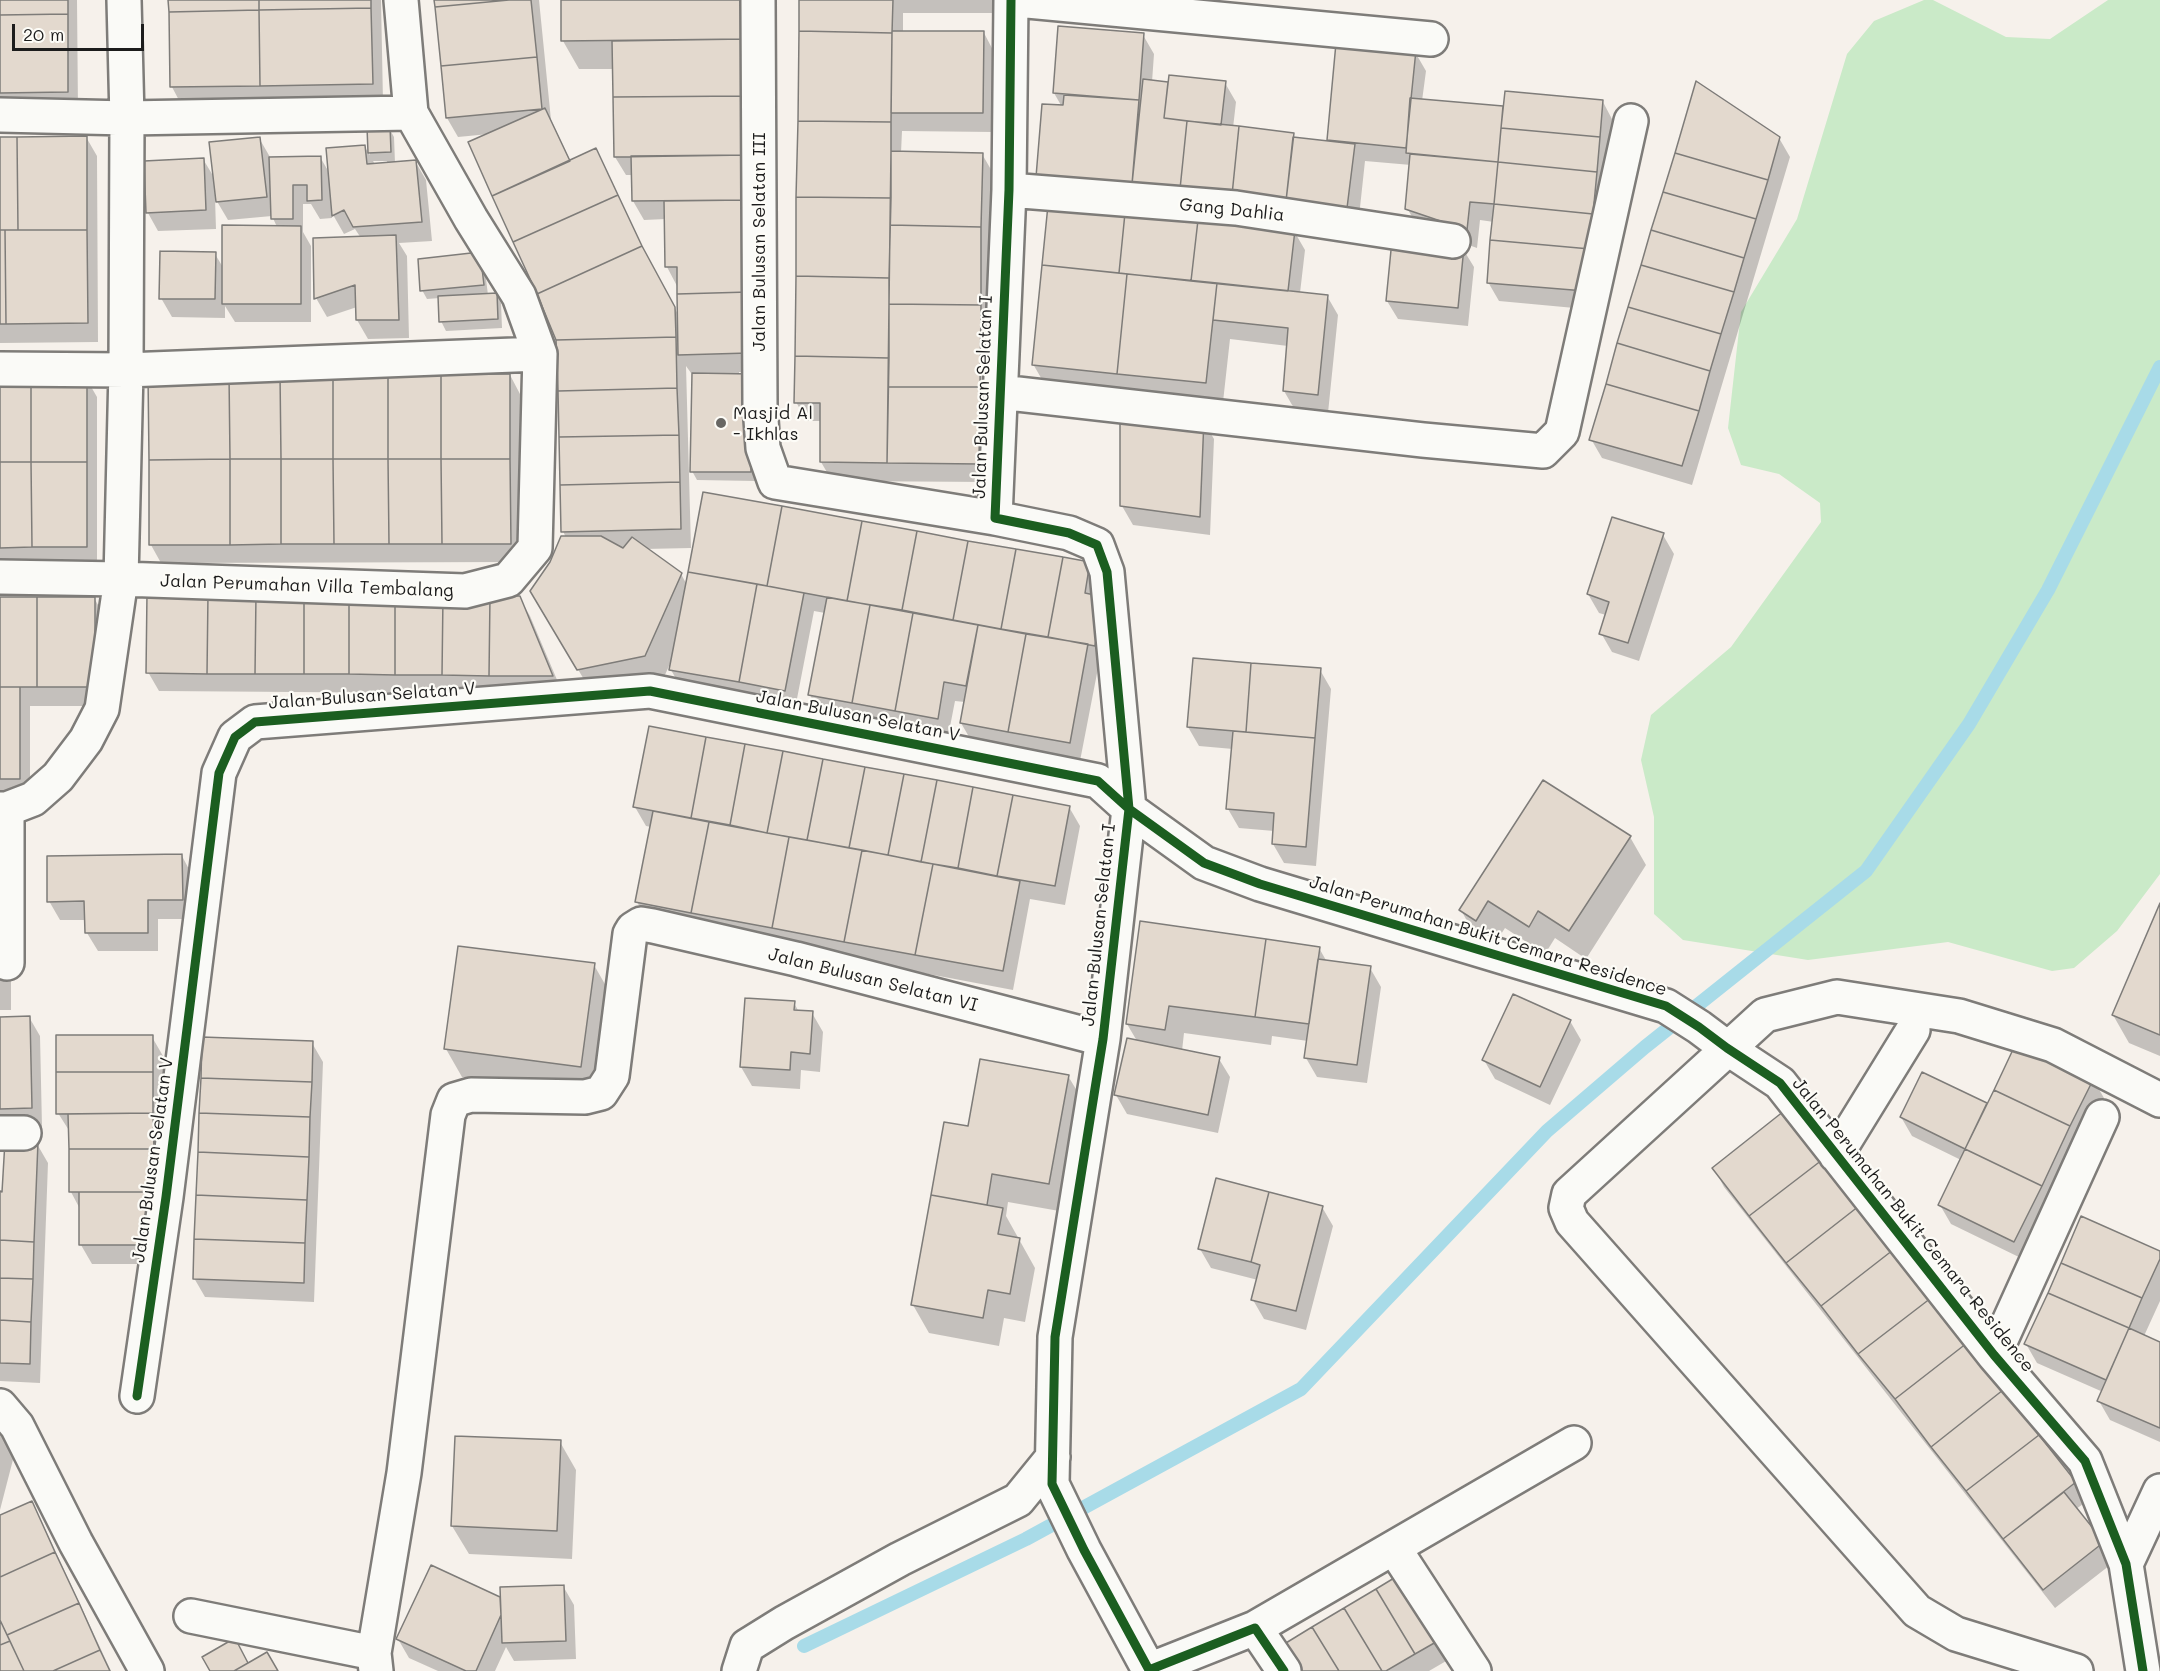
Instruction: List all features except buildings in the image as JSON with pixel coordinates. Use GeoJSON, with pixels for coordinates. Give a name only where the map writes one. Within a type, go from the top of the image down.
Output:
{"type":"FeatureCollection","features":[{"type":"Feature","properties":{"kind":"street"},"geometry":{"type":"LineString","coordinates":[[8,963],[4,809],[33,798],[58,777],[86,740],[102,709],[121,579],[126,370],[127,118],[124,0]]}},
{"type":"Feature","properties":{"kind":"street","name":"Jalan Perumahan Villa Tembalang"},"geometry":{"type":"LineString","coordinates":[[0,577],[465,591],[508,580],[535,548],[540,354],[519,297],[471,219],[411,113],[401,0]]}},
{"type":"Feature","properties":{"kind":"street","name":"Jalan Bulusan Selatan III"},"geometry":{"type":"LineString","coordinates":[[758,0],[760,405],[763,448],[775,482],[994,518]]}},
{"type":"Feature","properties":{"kind":"street","name":"Jalan Bulusan Selatan I"},"geometry":{"type":"LineString","coordinates":[[1011,0],[1009,190],[994,518],[1069,533],[1097,545],[1107,572],[1129,809],[1103,1039],[1055,1337],[1052,1471],[1084,1550],[1148,1671],[1255,1628],[1574,1443]]}},
{"type":"Feature","properties":{"kind":"street"},"geometry":{"type":"LineString","coordinates":[[1017,0],[1431,39]]}},
{"type":"Feature","properties":{"kind":"street"},"geometry":{"type":"LineString","coordinates":[[0,115],[127,118],[411,113]]}},
{"type":"Feature","properties":{"kind":"street"},"geometry":{"type":"LineString","coordinates":[[1000,392],[1423,440],[1543,450],[1562,432],[1631,121]]}},
{"type":"Feature","properties":{"kind":"street","name":"Gang Dahlia"},"geometry":{"type":"LineString","coordinates":[[1009,190],[1236,208],[1453,241]]}},
{"type":"Feature","properties":{"kind":"street"},"geometry":{"type":"LineString","coordinates":[[0,369],[126,370],[540,354]]}},
{"type":"Feature","properties":{"kind":"street","name":"Jalan Bulusan Selatan V"},"geometry":{"type":"LineString","coordinates":[[137,1396],[166,1197],[219,773],[235,738],[255,722],[650,691],[1098,781],[1129,809]]}},
{"type":"Feature","properties":{"kind":"street","name":"Jalan Perumahan Bukit Cemara Residence"},"geometry":{"type":"LineString","coordinates":[[1129,809],[1204,863],[1260,884],[1666,1006],[1780,1083],[1994,1355],[2085,1461],[2126,1564],[2143,1671]]}},
{"type":"Feature","properties":{"kind":"street","name":"Jalan Bulusan Selatan VI"},"geometry":{"type":"LineString","coordinates":[[375,1662],[405,1473],[448,1114],[454,1100],[471,1095],[585,1097],[601,1094],[612,1076],[630,934],[633,928],[641,924],[796,959],[1103,1039]]}},
{"type":"Feature","properties":{"kind":"street"},"geometry":{"type":"LineString","coordinates":[[2076,1671],[1956,1634],[1917,1611],[1572,1222],[1566,1208],[1569,1194],[1765,1015],[1837,997],[1959,1017],[2054,1045],[2160,1100]]}},
{"type":"Feature","properties":{"kind":"street"},"geometry":{"type":"LineString","coordinates":[[1836,1155],[1913,1030]]}},
{"type":"Feature","properties":{"kind":"street"},"geometry":{"type":"LineString","coordinates":[[1994,1355],[2102,1118]]}},
{"type":"Feature","properties":{"kind":"street"},"geometry":{"type":"LineString","coordinates":[[0,1406],[17,1425],[76,1543],[147,1671]]}},
{"type":"Feature","properties":{"kind":"street"},"geometry":{"type":"LineString","coordinates":[[739,1671],[747,1646],[900,1559],[1018,1500],[1052,1471]]}},
{"type":"Feature","properties":{"kind":"street"},"geometry":{"type":"LineString","coordinates":[[2126,1564],[2160,1491]]}},
{"type":"Feature","properties":{"kind":"street"},"geometry":{"type":"LineString","coordinates":[[1394,1548],[1474,1671]]}},
{"type":"Feature","properties":{"kind":"street"},"geometry":{"type":"LineString","coordinates":[[191,1616],[375,1662]]}},
{"type":"Feature","properties":{"kind":"street"},"geometry":{"type":"LineString","coordinates":[[1255,1628],[1284,1671]]}},
{"type":"Feature","properties":{"kind":"green space"},"geometry":{"type":"Polygon","coordinates":[[[1924,0],[1933,0],[2006,37],[2050,39],[2108,0],[2160,0],[2160,874],[2117,931],[2074,968],[2052,971],[1948,942],[1808,960],[1683,940],[1654,914],[1654,817],[1641,760],[1651,715],[1731,647],[1821,522],[1820,503],[1779,474],[1741,465],[1728,428],[1741,312],[1797,219],[1847,54],[1874,21],[1924,0]]]}},
{"type":"Feature","properties":{"kind":"waterway"},"geometry":{"type":"LineString","coordinates":[[804,1646],[1026,1539],[1301,1389],[1547,1131],[1645,1047],[1866,871],[1969,724],[2048,590],[2160,367]]}},
{"type":"Feature","properties":{"kind":"cycle path"},"geometry":{"type":"LineString","coordinates":[[1011,0],[1009,190],[995,518],[1069,533],[1097,545],[1107,572],[1129,809],[1103,1039],[1055,1337],[1052,1484],[1084,1550],[1149,1670],[1255,1628],[1284,1671]]}},
{"type":"Feature","properties":{"kind":"cycle path"},"geometry":{"type":"LineString","coordinates":[[137,1396],[166,1197],[219,773],[235,737],[255,722],[650,691],[1098,781],[1129,809],[1204,863],[1260,884],[1666,1006],[1699,1027],[1780,1083],[1994,1355],[2085,1461],[2126,1564],[2143,1671]]}},
{"type":"Feature","properties":{"kind":"place","name":"Masjid Al - Ikhlas"},"geometry":{"type":"Point","coordinates":[721,423]}}]}
